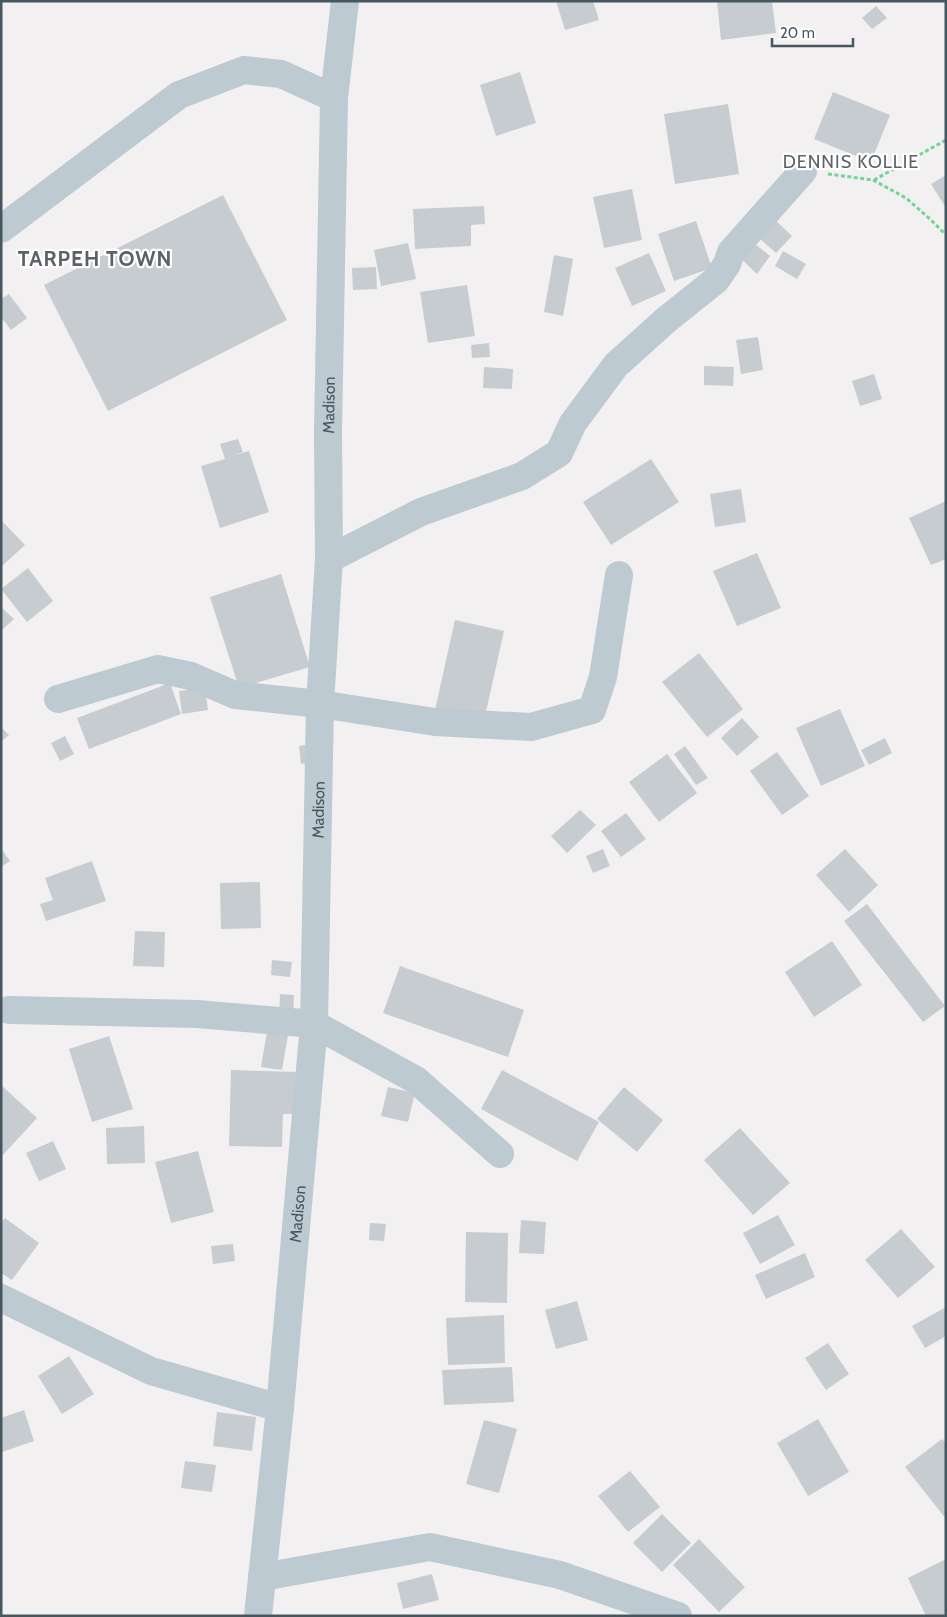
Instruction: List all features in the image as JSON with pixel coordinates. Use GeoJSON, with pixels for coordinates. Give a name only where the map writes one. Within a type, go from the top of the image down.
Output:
{"type":"FeatureCollection","features":[{"type":"Feature","properties":{"kind":"street","name":"Madison"},"geometry":{"type":"LineString","coordinates":[[258,1616],[280,1408],[314,1024],[320,704],[329,559],[328,432],[334,98],[345,1]]}},
{"type":"Feature","properties":{"kind":"street"},"geometry":{"type":"LineString","coordinates":[[1,229],[179,95],[244,70],[281,74],[334,98]]}},
{"type":"Feature","properties":{"kind":"street"},"geometry":{"type":"LineString","coordinates":[[329,559],[421,512],[522,476],[559,453],[573,423],[616,365],[666,320],[716,280],[727,264],[731,252],[803,171]]}},
{"type":"Feature","properties":{"kind":"street"},"geometry":{"type":"LineString","coordinates":[[58,699],[158,669],[191,676],[236,695],[320,704],[435,722],[531,727],[592,710],[603,677],[619,575]]}},
{"type":"Feature","properties":{"kind":"street"},"geometry":{"type":"LineString","coordinates":[[9,1010],[197,1014],[314,1024],[416,1080],[500,1154]]}},
{"type":"Feature","properties":{"kind":"street"},"geometry":{"type":"LineString","coordinates":[[1,1298],[151,1371],[280,1408]]}},
{"type":"Feature","properties":{"kind":"street"},"geometry":{"type":"LineString","coordinates":[[262,1577],[430,1547],[560,1576],[678,1616]]}},
{"type":"Feature","properties":{"kind":"path"},"geometry":{"type":"LineString","coordinates":[[873,180],[946,140]]}},
{"type":"Feature","properties":{"kind":"path"},"geometry":{"type":"LineString","coordinates":[[803,171],[873,180],[906,198],[946,235]]}},
{"type":"Feature","properties":{"kind":"building"},"geometry":{"type":"Polygon","coordinates":[[[556,1],[593,1],[599,20],[565,30],[556,1]]]}},
{"type":"Feature","properties":{"kind":"building"},"geometry":{"type":"Polygon","coordinates":[[[717,1],[772,1],[776,33],[721,40],[717,1]]]}},
{"type":"Feature","properties":{"kind":"building"},"geometry":{"type":"Polygon","coordinates":[[[876,6],[887,18],[872,29],[862,18],[876,6]]]}},
{"type":"Feature","properties":{"kind":"building"},"geometry":{"type":"Polygon","coordinates":[[[520,72],[536,123],[496,136],[480,85],[520,72]]]}},
{"type":"Feature","properties":{"kind":"building"},"geometry":{"type":"Polygon","coordinates":[[[833,92],[890,115],[871,162],[814,139],[833,92]]]}},
{"type":"Feature","properties":{"kind":"building"},"geometry":{"type":"Polygon","coordinates":[[[728,104],[739,174],[675,184],[664,114],[728,104]]]}},
{"type":"Feature","properties":{"kind":"building"},"geometry":{"type":"Polygon","coordinates":[[[946,175],[946,208],[931,184],[946,175]]]}},
{"type":"Feature","properties":{"kind":"building"},"geometry":{"type":"Polygon","coordinates":[[[632,189],[642,240],[604,248],[593,197],[632,189]]]}},
{"type":"Feature","properties":{"kind":"building"},"geometry":{"type":"Polygon","coordinates":[[[223,195],[287,320],[108,411],[44,285],[223,195]]]}},
{"type":"Feature","properties":{"kind":"building"},"geometry":{"type":"Polygon","coordinates":[[[484,206],[485,224],[471,225],[471,246],[415,249],[413,209],[484,206]]]}},
{"type":"Feature","properties":{"kind":"building"},"geometry":{"type":"Polygon","coordinates":[[[775,220],[792,236],[776,253],[759,238],[775,220]]]}},
{"type":"Feature","properties":{"kind":"building"},"geometry":{"type":"Polygon","coordinates":[[[696,221],[712,268],[674,281],[658,234],[696,221]]]}},
{"type":"Feature","properties":{"kind":"building"},"geometry":{"type":"Polygon","coordinates":[[[750,240],[770,256],[757,274],[737,255],[750,240]]]}},
{"type":"Feature","properties":{"kind":"building"},"geometry":{"type":"Polygon","coordinates":[[[408,243],[416,279],[381,286],[374,250],[408,243]]]}},
{"type":"Feature","properties":{"kind":"building"},"geometry":{"type":"Polygon","coordinates":[[[783,251],[806,264],[797,279],[775,266],[783,251]]]}},
{"type":"Feature","properties":{"kind":"building"},"geometry":{"type":"Polygon","coordinates":[[[649,253],[666,291],[632,306],[615,268],[649,253]]]}},
{"type":"Feature","properties":{"kind":"building"},"geometry":{"type":"Polygon","coordinates":[[[554,255],[573,259],[563,316],[544,312],[554,255]]]}},
{"type":"Feature","properties":{"kind":"building"},"geometry":{"type":"Polygon","coordinates":[[[376,267],[377,289],[353,290],[352,268],[376,267]]]}},
{"type":"Feature","properties":{"kind":"building"},"geometry":{"type":"Polygon","coordinates":[[[467,285],[475,336],[428,343],[420,292],[467,285]]]}},
{"type":"Feature","properties":{"kind":"building"},"geometry":{"type":"Polygon","coordinates":[[[9,294],[27,318],[11,330],[1,317],[1,299],[9,294]]]}},
{"type":"Feature","properties":{"kind":"building"},"geometry":{"type":"Polygon","coordinates":[[[758,337],[763,370],[741,374],[736,340],[758,337]]]}},
{"type":"Feature","properties":{"kind":"building"},"geometry":{"type":"Polygon","coordinates":[[[489,343],[490,357],[472,358],[471,345],[489,343]]]}},
{"type":"Feature","properties":{"kind":"building"},"geometry":{"type":"Polygon","coordinates":[[[704,366],[734,367],[733,386],[704,385],[704,366]]]}},
{"type":"Feature","properties":{"kind":"building"},"geometry":{"type":"Polygon","coordinates":[[[484,367],[513,369],[512,389],[483,388],[484,367]]]}},
{"type":"Feature","properties":{"kind":"building"},"geometry":{"type":"Polygon","coordinates":[[[874,374],[882,399],[860,406],[852,381],[874,374]]]}},
{"type":"Feature","properties":{"kind":"building"},"geometry":{"type":"Polygon","coordinates":[[[238,439],[243,452],[232,456],[249,451],[269,512],[220,528],[201,466],[225,459],[220,444],[238,439]]]}},
{"type":"Feature","properties":{"kind":"building"},"geometry":{"type":"Polygon","coordinates":[[[651,459],[679,502],[611,545],[583,502],[651,459]]]}},
{"type":"Feature","properties":{"kind":"building"},"geometry":{"type":"Polygon","coordinates":[[[741,489],[746,522],[715,527],[710,494],[741,489]]]}},
{"type":"Feature","properties":{"kind":"building"},"geometry":{"type":"Polygon","coordinates":[[[946,501],[946,559],[931,565],[909,518],[946,501]]]}},
{"type":"Feature","properties":{"kind":"building"},"geometry":{"type":"Polygon","coordinates":[[[1,520],[25,545],[1,567],[1,520]]]}},
{"type":"Feature","properties":{"kind":"building"},"geometry":{"type":"Polygon","coordinates":[[[757,553],[781,608],[737,626],[713,571],[757,553]]]}},
{"type":"Feature","properties":{"kind":"building"},"geometry":{"type":"Polygon","coordinates":[[[28,568],[53,601],[27,622],[1,589],[28,568]]]}},
{"type":"Feature","properties":{"kind":"building"},"geometry":{"type":"Polygon","coordinates":[[[281,574],[310,667],[239,688],[210,597],[281,574]]]}},
{"type":"Feature","properties":{"kind":"building"},"geometry":{"type":"Polygon","coordinates":[[[1,607],[14,619],[1,631],[1,607]]]}},
{"type":"Feature","properties":{"kind":"building"},"geometry":{"type":"Polygon","coordinates":[[[455,620],[504,631],[484,721],[435,710],[455,620]]]}},
{"type":"Feature","properties":{"kind":"building"},"geometry":{"type":"Polygon","coordinates":[[[699,653],[743,709],[707,737],[662,682],[699,653]]]}},
{"type":"Feature","properties":{"kind":"building"},"geometry":{"type":"Polygon","coordinates":[[[170,683],[181,714],[89,749],[77,718],[170,683]]]}},
{"type":"Feature","properties":{"kind":"building"},"geometry":{"type":"Polygon","coordinates":[[[205,687],[208,710],[182,714],[179,691],[205,687]]]}},
{"type":"Feature","properties":{"kind":"building"},"geometry":{"type":"Polygon","coordinates":[[[840,709],[865,766],[821,786],[796,728],[840,709]]]}},
{"type":"Feature","properties":{"kind":"building"},"geometry":{"type":"Polygon","coordinates":[[[742,718],[759,737],[737,756],[721,738],[742,718]]]}},
{"type":"Feature","properties":{"kind":"building"},"geometry":{"type":"Polygon","coordinates":[[[1,727],[9,735],[1,742],[1,727]]]}},
{"type":"Feature","properties":{"kind":"building"},"geometry":{"type":"Polygon","coordinates":[[[65,736],[74,754],[60,761],[51,743],[65,736]]]}},
{"type":"Feature","properties":{"kind":"building"},"geometry":{"type":"Polygon","coordinates":[[[885,738],[892,753],[869,765],[861,750],[885,738]]]}},
{"type":"Feature","properties":{"kind":"building"},"geometry":{"type":"Polygon","coordinates":[[[312,744],[314,762],[301,764],[299,746],[312,744]]]}},
{"type":"Feature","properties":{"kind":"building"},"geometry":{"type":"Polygon","coordinates":[[[685,746],[708,778],[696,785],[674,754],[685,746]]]}},
{"type":"Feature","properties":{"kind":"building"},"geometry":{"type":"Polygon","coordinates":[[[777,752],[809,796],[782,815],[750,771],[777,752]]]}},
{"type":"Feature","properties":{"kind":"building"},"geometry":{"type":"Polygon","coordinates":[[[667,754],[697,793],[659,822],[629,782],[667,754]]]}},
{"type":"Feature","properties":{"kind":"building"},"geometry":{"type":"Polygon","coordinates":[[[580,810],[596,825],[567,853],[551,836],[580,810]]]}},
{"type":"Feature","properties":{"kind":"building"},"geometry":{"type":"Polygon","coordinates":[[[626,813],[646,839],[621,857],[601,831],[626,813]]]}},
{"type":"Feature","properties":{"kind":"building"},"geometry":{"type":"Polygon","coordinates":[[[1,848],[10,861],[1,867],[1,848]]]}},
{"type":"Feature","properties":{"kind":"building"},"geometry":{"type":"Polygon","coordinates":[[[603,849],[610,866],[593,873],[586,856],[603,849]]]}},
{"type":"Feature","properties":{"kind":"building"},"geometry":{"type":"Polygon","coordinates":[[[845,849],[878,885],[849,912],[816,875],[845,849]]]}},
{"type":"Feature","properties":{"kind":"building"},"geometry":{"type":"Polygon","coordinates":[[[92,861],[106,901],[46,921],[40,904],[53,900],[45,878],[92,861]]]}},
{"type":"Feature","properties":{"kind":"building"},"geometry":{"type":"Polygon","coordinates":[[[260,882],[261,928],[221,929],[220,883],[260,882]]]}},
{"type":"Feature","properties":{"kind":"building"},"geometry":{"type":"Polygon","coordinates":[[[867,904],[945,1006],[923,1022],[844,921],[867,904]]]}},
{"type":"Feature","properties":{"kind":"building"},"geometry":{"type":"Polygon","coordinates":[[[135,931],[165,932],[164,967],[133,966],[135,931]]]}},
{"type":"Feature","properties":{"kind":"building"},"geometry":{"type":"Polygon","coordinates":[[[832,941],[862,985],[814,1017],[785,972],[832,941]]]}},
{"type":"Feature","properties":{"kind":"building"},"geometry":{"type":"Polygon","coordinates":[[[272,960],[292,962],[290,977],[271,975],[272,960]]]}},
{"type":"Feature","properties":{"kind":"building"},"geometry":{"type":"Polygon","coordinates":[[[400,966],[524,1010],[508,1057],[383,1013],[400,966]]]}},
{"type":"Feature","properties":{"kind":"building"},"geometry":{"type":"Polygon","coordinates":[[[280,994],[294,995],[293,1018],[279,1017],[280,994]]]}},
{"type":"Feature","properties":{"kind":"building"},"geometry":{"type":"Polygon","coordinates":[[[267,1032],[288,1035],[282,1070],[261,1067],[267,1032]]]}},
{"type":"Feature","properties":{"kind":"building"},"geometry":{"type":"Polygon","coordinates":[[[109,1036],[133,1109],[92,1122],[69,1049],[109,1036]]]}},
{"type":"Feature","properties":{"kind":"building"},"geometry":{"type":"Polygon","coordinates":[[[231,1070],[299,1072],[298,1114],[283,1114],[282,1147],[229,1146],[231,1070]]]}},
{"type":"Feature","properties":{"kind":"building"},"geometry":{"type":"Polygon","coordinates":[[[502,1070],[599,1122],[577,1161],[481,1109],[502,1070]]]}},
{"type":"Feature","properties":{"kind":"building"},"geometry":{"type":"Polygon","coordinates":[[[1,1085],[37,1118],[1,1157],[1,1085]]]}},
{"type":"Feature","properties":{"kind":"building"},"geometry":{"type":"Polygon","coordinates":[[[388,1087],[415,1093],[408,1122],[381,1116],[388,1087]]]}},
{"type":"Feature","properties":{"kind":"building"},"geometry":{"type":"Polygon","coordinates":[[[624,1087],[663,1120],[637,1152],[597,1119],[624,1087]]]}},
{"type":"Feature","properties":{"kind":"building"},"geometry":{"type":"Polygon","coordinates":[[[144,1126],[145,1163],[107,1164],[106,1128],[144,1126]]]}},
{"type":"Feature","properties":{"kind":"building"},"geometry":{"type":"Polygon","coordinates":[[[740,1128],[790,1183],[753,1215],[704,1160],[740,1128]]]}},
{"type":"Feature","properties":{"kind":"building"},"geometry":{"type":"Polygon","coordinates":[[[53,1141],[66,1169],[39,1181],[26,1153],[53,1141]]]}},
{"type":"Feature","properties":{"kind":"building"},"geometry":{"type":"Polygon","coordinates":[[[198,1151],[214,1212],[171,1223],[155,1162],[198,1151]]]}},
{"type":"Feature","properties":{"kind":"building"},"geometry":{"type":"Polygon","coordinates":[[[778,1215],[795,1245],[760,1264],[743,1233],[778,1215]]]}},
{"type":"Feature","properties":{"kind":"building"},"geometry":{"type":"Polygon","coordinates":[[[5,1218],[39,1243],[12,1280],[1,1273],[1,1223],[5,1218]]]}},
{"type":"Feature","properties":{"kind":"building"},"geometry":{"type":"Polygon","coordinates":[[[521,1220],[546,1222],[544,1254],[519,1253],[521,1220]]]}},
{"type":"Feature","properties":{"kind":"building"},"geometry":{"type":"Polygon","coordinates":[[[370,1223],[386,1224],[384,1241],[369,1240],[370,1223]]]}},
{"type":"Feature","properties":{"kind":"building"},"geometry":{"type":"Polygon","coordinates":[[[901,1229],[935,1267],[898,1298],[865,1260],[901,1229]]]}},
{"type":"Feature","properties":{"kind":"building"},"geometry":{"type":"Polygon","coordinates":[[[466,1232],[508,1233],[507,1303],[465,1302],[466,1232]]]}},
{"type":"Feature","properties":{"kind":"building"},"geometry":{"type":"Polygon","coordinates":[[[233,1244],[235,1261],[213,1264],[211,1246],[233,1244]]]}},
{"type":"Feature","properties":{"kind":"building"},"geometry":{"type":"Polygon","coordinates":[[[805,1253],[815,1277],[766,1299],[755,1275],[805,1253]]]}},
{"type":"Feature","properties":{"kind":"building"},"geometry":{"type":"Polygon","coordinates":[[[577,1301],[588,1340],[556,1349],[545,1310],[577,1301]]]}},
{"type":"Feature","properties":{"kind":"building"},"geometry":{"type":"Polygon","coordinates":[[[946,1307],[946,1336],[925,1348],[912,1326],[946,1307]]]}},
{"type":"Feature","properties":{"kind":"building"},"geometry":{"type":"Polygon","coordinates":[[[504,1315],[505,1363],[448,1365],[446,1318],[504,1315]]]}},
{"type":"Feature","properties":{"kind":"building"},"geometry":{"type":"Polygon","coordinates":[[[828,1343],[849,1374],[826,1390],[805,1358],[828,1343]]]}},
{"type":"Feature","properties":{"kind":"building"},"geometry":{"type":"Polygon","coordinates":[[[69,1356],[94,1394],[62,1414],[38,1376],[69,1356]]]}},
{"type":"Feature","properties":{"kind":"building"},"geometry":{"type":"Polygon","coordinates":[[[512,1367],[514,1402],[444,1405],[442,1370],[512,1367]]]}},
{"type":"Feature","properties":{"kind":"building"},"geometry":{"type":"Polygon","coordinates":[[[24,1410],[34,1441],[2,1452],[1,1418],[24,1410]]]}},
{"type":"Feature","properties":{"kind":"building"},"geometry":{"type":"Polygon","coordinates":[[[217,1412],[256,1417],[252,1451],[213,1446],[217,1412]]]}},
{"type":"Feature","properties":{"kind":"building"},"geometry":{"type":"Polygon","coordinates":[[[818,1419],[849,1472],[808,1496],[777,1443],[818,1419]]]}},
{"type":"Feature","properties":{"kind":"building"},"geometry":{"type":"Polygon","coordinates":[[[484,1420],[517,1429],[499,1493],[466,1484],[484,1420]]]}},
{"type":"Feature","properties":{"kind":"building"},"geometry":{"type":"Polygon","coordinates":[[[942,1439],[946,1443],[946,1519],[905,1467],[942,1439]]]}},
{"type":"Feature","properties":{"kind":"building"},"geometry":{"type":"Polygon","coordinates":[[[185,1461],[216,1465],[212,1492],[181,1488],[185,1461]]]}},
{"type":"Feature","properties":{"kind":"building"},"geometry":{"type":"Polygon","coordinates":[[[630,1471],[660,1507],[628,1532],[598,1496],[630,1471]]]}},
{"type":"Feature","properties":{"kind":"building"},"geometry":{"type":"Polygon","coordinates":[[[662,1514],[691,1543],[662,1572],[633,1543],[662,1514]]]}},
{"type":"Feature","properties":{"kind":"building"},"geometry":{"type":"Polygon","coordinates":[[[699,1539],[745,1587],[719,1612],[673,1565],[699,1539]]]}},
{"type":"Feature","properties":{"kind":"building"},"geometry":{"type":"Polygon","coordinates":[[[946,1559],[946,1616],[926,1616],[908,1578],[946,1559]]]}},
{"type":"Feature","properties":{"kind":"building"},"geometry":{"type":"Polygon","coordinates":[[[432,1574],[439,1600],[403,1609],[397,1583],[432,1574]]]}},
{"type":"Feature","properties":{"kind":"district","name":"DENNIS KOLLIE"},"geometry":{"type":"Point","coordinates":[851,162]}},
{"type":"Feature","properties":{"kind":"district","name":"TARPEH TOWN"},"geometry":{"type":"Point","coordinates":[95,258]}}]}
